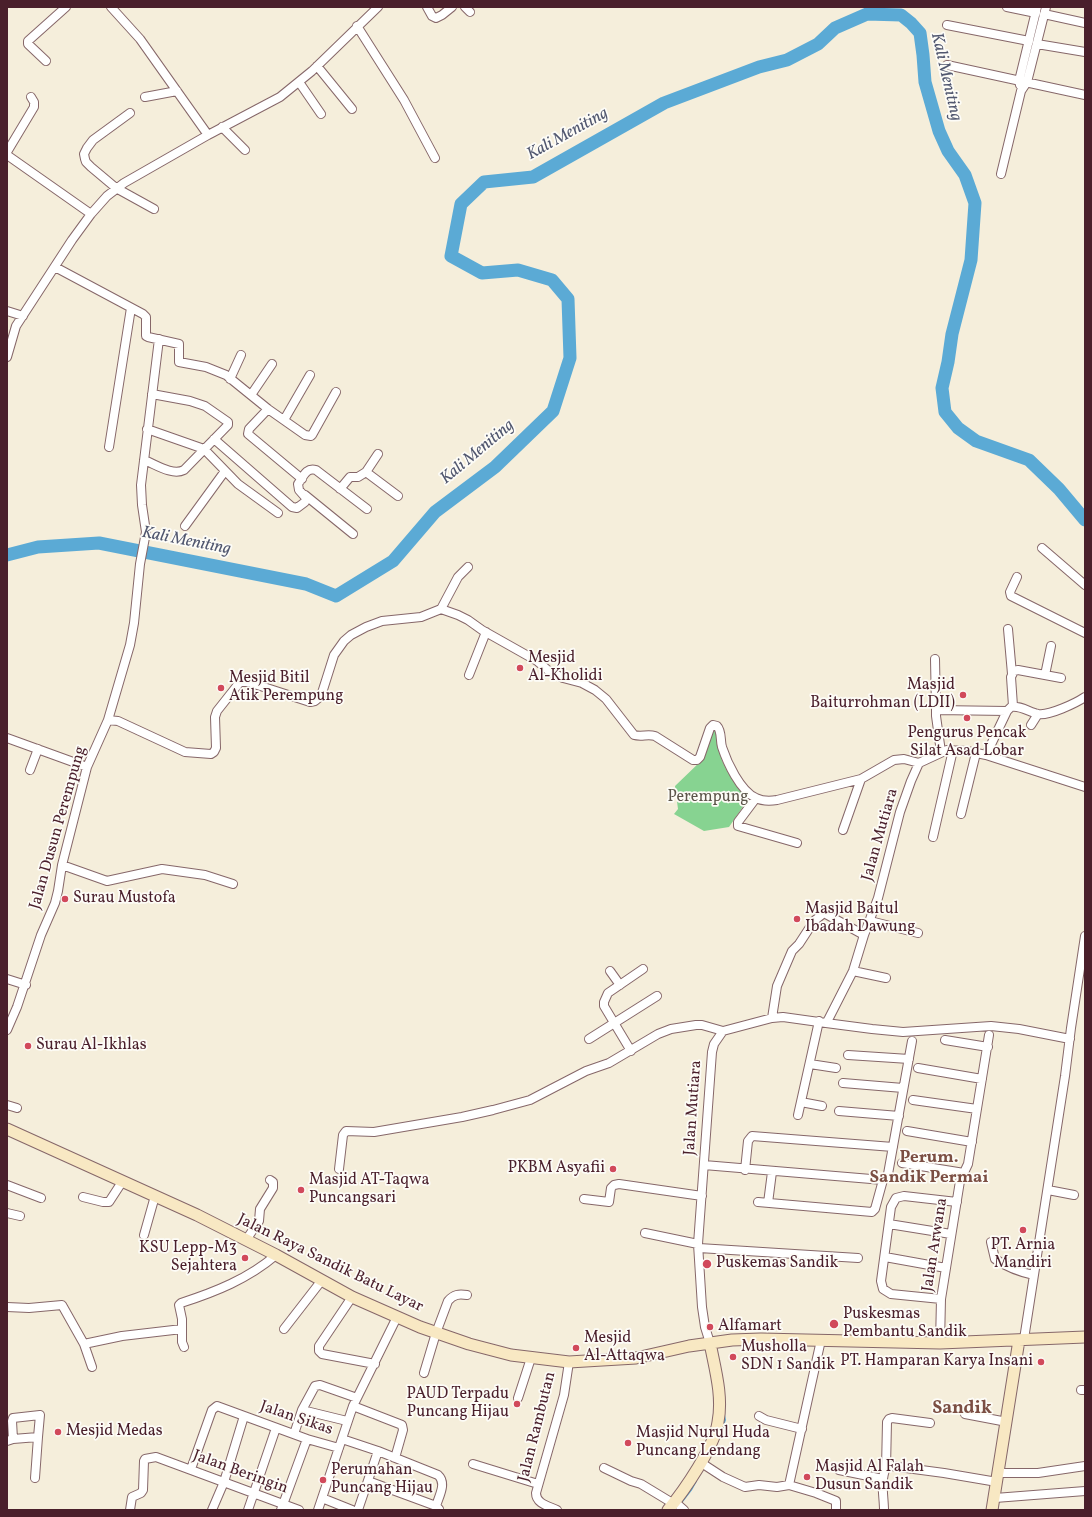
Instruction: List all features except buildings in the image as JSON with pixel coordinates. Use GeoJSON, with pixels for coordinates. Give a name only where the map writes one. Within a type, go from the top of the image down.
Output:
{"type":"FeatureCollection","features":[{"type":"Feature","properties":{"kind":"main road","name":"Jalan Raya Sandik Batu Layar"},"geometry":{"type":"LineString","coordinates":[[7,1130],[197,1215],[352,1296],[397,1317],[469,1344],[511,1355],[569,1362],[636,1358],[710,1343],[761,1338],[940,1343],[1085,1337]]}},
{"type":"Feature","properties":{"kind":"main road"},"geometry":{"type":"LineString","coordinates":[[994,1510],[1007,1422],[1022,1339]]}},
{"type":"Feature","properties":{"kind":"main road"},"geometry":{"type":"LineString","coordinates":[[677,1506],[703,1464],[719,1422],[718,1384],[710,1343]]}},
{"type":"Feature","properties":{"kind":"street"},"geometry":{"type":"LineString","coordinates":[[46,61],[28,44],[28,41],[66,7]]}},
{"type":"Feature","properties":{"kind":"street"},"geometry":{"type":"LineString","coordinates":[[111,7],[140,39],[208,135]]}},
{"type":"Feature","properties":{"kind":"street"},"geometry":{"type":"LineString","coordinates":[[7,357],[16,326],[91,214],[116,188],[222,127],[280,96],[317,66],[378,7]]}},
{"type":"Feature","properties":{"kind":"street"},"geometry":{"type":"LineString","coordinates":[[427,7],[436,18],[442,16],[452,7]]}},
{"type":"Feature","properties":{"kind":"street"},"geometry":{"type":"LineString","coordinates":[[1007,7],[1041,10],[1085,23]]}},
{"type":"Feature","properties":{"kind":"street"},"geometry":{"type":"LineString","coordinates":[[1001,174],[1041,10]]}},
{"type":"Feature","properties":{"kind":"street"},"geometry":{"type":"LineString","coordinates":[[947,25],[1085,52]]}},
{"type":"Feature","properties":{"kind":"street"},"geometry":{"type":"LineString","coordinates":[[357,26],[404,100],[435,158]]}},
{"type":"Feature","properties":{"kind":"street"},"geometry":{"type":"LineString","coordinates":[[947,65],[1085,95]]}},
{"type":"Feature","properties":{"kind":"street"},"geometry":{"type":"LineString","coordinates":[[317,66],[352,109]]}},
{"type":"Feature","properties":{"kind":"street"},"geometry":{"type":"LineString","coordinates":[[299,82],[321,114]]}},
{"type":"Feature","properties":{"kind":"street"},"geometry":{"type":"LineString","coordinates":[[145,97],[177,91]]}},
{"type":"Feature","properties":{"kind":"street"},"geometry":{"type":"LineString","coordinates":[[7,152],[34,107],[34,102],[31,97]]}},
{"type":"Feature","properties":{"kind":"street"},"geometry":{"type":"LineString","coordinates":[[130,113],[93,140],[84,154],[86,162],[116,188],[154,209]]}},
{"type":"Feature","properties":{"kind":"street"},"geometry":{"type":"LineString","coordinates":[[222,127],[245,150]]}},
{"type":"Feature","properties":{"kind":"street"},"geometry":{"type":"LineString","coordinates":[[7,155],[91,214]]}},
{"type":"Feature","properties":{"kind":"street"},"geometry":{"type":"LineString","coordinates":[[55,267],[145,315],[146,336],[148,338],[179,343],[179,362],[206,367],[220,372],[268,409],[305,434],[311,436],[314,432],[336,392]]}},
{"type":"Feature","properties":{"kind":"street"},"geometry":{"type":"LineString","coordinates":[[109,447],[131,308]]}},
{"type":"Feature","properties":{"kind":"street"},"geometry":{"type":"LineString","coordinates":[[7,311],[23,316]]}},
{"type":"Feature","properties":{"kind":"street","name":"Jalan Dusun Perempung"},"geometry":{"type":"LineString","coordinates":[[7,1030],[26,985],[41,935],[55,903],[62,866],[87,767],[108,720],[130,645],[134,623],[140,564],[146,532],[141,485],[159,339]]}},
{"type":"Feature","properties":{"kind":"street"},"geometry":{"type":"LineString","coordinates":[[230,379],[241,355]]}},
{"type":"Feature","properties":{"kind":"street"},"geometry":{"type":"LineString","coordinates":[[251,396],[272,364]]}},
{"type":"Feature","properties":{"kind":"street"},"geometry":{"type":"LineString","coordinates":[[284,420],[310,375]]}},
{"type":"Feature","properties":{"kind":"street"},"geometry":{"type":"LineString","coordinates":[[144,460],[180,473],[228,426],[226,420],[205,406],[190,401],[152,394]]}},
{"type":"Feature","properties":{"kind":"street"},"geometry":{"type":"LineString","coordinates":[[268,409],[249,429],[248,434],[302,478]]}},
{"type":"Feature","properties":{"kind":"street"},"geometry":{"type":"LineString","coordinates":[[148,429],[204,449],[238,484],[278,513]]}},
{"type":"Feature","properties":{"kind":"street"},"geometry":{"type":"LineString","coordinates":[[214,439],[292,508],[297,508],[305,502],[305,495]]}},
{"type":"Feature","properties":{"kind":"street"},"geometry":{"type":"LineString","coordinates":[[340,488],[350,476],[358,477],[366,472],[378,454]]}},
{"type":"Feature","properties":{"kind":"street"},"geometry":{"type":"LineString","coordinates":[[353,534],[300,492],[297,487],[302,478],[309,469],[316,470],[368,509]]}},
{"type":"Feature","properties":{"kind":"street"},"geometry":{"type":"LineString","coordinates":[[185,526],[225,471]]}},
{"type":"Feature","properties":{"kind":"street"},"geometry":{"type":"LineString","coordinates":[[366,472],[398,496]]}},
{"type":"Feature","properties":{"kind":"street"},"geometry":{"type":"LineString","coordinates":[[1042,548],[1085,585]]}},
{"type":"Feature","properties":{"kind":"street"},"geometry":{"type":"LineString","coordinates":[[108,720],[118,721],[185,752],[210,755],[216,748],[215,717],[217,711],[221,704],[240,682],[248,682],[310,702],[315,701],[320,698],[322,694],[334,655],[344,641],[351,635],[366,627],[382,621],[421,617],[441,609],[458,577],[468,567]]}},
{"type":"Feature","properties":{"kind":"street"},"geometry":{"type":"LineString","coordinates":[[1017,577],[1010,592],[1011,596],[1085,633]]}},
{"type":"Feature","properties":{"kind":"street"},"geometry":{"type":"LineString","coordinates":[[441,609],[458,615],[537,661],[549,671],[563,678],[582,683],[595,690],[606,699],[634,735],[655,736],[693,760],[697,760],[700,757],[710,728],[717,726],[720,730],[722,745],[731,770],[747,792],[756,798],[777,800],[861,779],[894,760],[904,759],[919,763],[929,760],[942,752],[953,750],[986,755],[1085,787]]}},
{"type":"Feature","properties":{"kind":"street"},"geometry":{"type":"LineString","coordinates":[[986,755],[1010,709],[1012,674],[1008,629]]}},
{"type":"Feature","properties":{"kind":"street"},"geometry":{"type":"LineString","coordinates":[[469,675],[486,632]]}},
{"type":"Feature","properties":{"kind":"street"},"geometry":{"type":"LineString","coordinates":[[1045,675],[1051,646]]}},
{"type":"Feature","properties":{"kind":"street"},"geometry":{"type":"LineString","coordinates":[[935,659],[936,716],[942,752]]}},
{"type":"Feature","properties":{"kind":"street"},"geometry":{"type":"LineString","coordinates":[[1012,674],[1018,670],[1061,678]]}},
{"type":"Feature","properties":{"kind":"street"},"geometry":{"type":"LineString","coordinates":[[936,710],[1010,709],[1038,714],[1047,713],[1073,704],[1085,697]]}},
{"type":"Feature","properties":{"kind":"street"},"geometry":{"type":"LineString","coordinates":[[1031,725],[1038,714]]}},
{"type":"Feature","properties":{"kind":"street"},"geometry":{"type":"LineString","coordinates":[[7,738],[87,767]]}},
{"type":"Feature","properties":{"kind":"street"},"geometry":{"type":"LineString","coordinates":[[30,770],[38,749]]}},
{"type":"Feature","properties":{"kind":"street"},"geometry":{"type":"LineString","coordinates":[[933,838],[953,750]]}},
{"type":"Feature","properties":{"kind":"street"},"geometry":{"type":"LineString","coordinates":[[962,814],[976,753]]}},
{"type":"Feature","properties":{"kind":"street","name":"Jalan Mutiara"},"geometry":{"type":"LineString","coordinates":[[798,1115],[810,1064],[823,1022],[854,971],[864,935],[878,898],[900,812],[919,763]]}},
{"type":"Feature","properties":{"kind":"street"},"geometry":{"type":"LineString","coordinates":[[843,830],[861,779]]}},
{"type":"Feature","properties":{"kind":"street"},"geometry":{"type":"LineString","coordinates":[[756,798],[738,822],[738,826],[797,844]]}},
{"type":"Feature","properties":{"kind":"street"},"geometry":{"type":"LineString","coordinates":[[62,866],[107,881],[162,869],[204,875],[233,884]]}},
{"type":"Feature","properties":{"kind":"street"},"geometry":{"type":"LineString","coordinates":[[772,1018],[777,986],[792,951],[799,944],[817,918],[824,913],[864,935]]}},
{"type":"Feature","properties":{"kind":"street"},"geometry":{"type":"LineString","coordinates":[[870,921],[918,932]]}},
{"type":"Feature","properties":{"kind":"street"},"geometry":{"type":"LineString","coordinates":[[1022,1339],[1048,1190],[1085,936]]}},
{"type":"Feature","properties":{"kind":"street"},"geometry":{"type":"LineString","coordinates":[[631,1051],[604,1006],[604,1002],[608,993],[643,969]]}},
{"type":"Feature","properties":{"kind":"street"},"geometry":{"type":"LineString","coordinates":[[854,971],[886,978]]}},
{"type":"Feature","properties":{"kind":"street"},"geometry":{"type":"LineString","coordinates":[[610,972],[620,985]]}},
{"type":"Feature","properties":{"kind":"street"},"geometry":{"type":"LineString","coordinates":[[7,979],[26,985]]}},
{"type":"Feature","properties":{"kind":"street"},"geometry":{"type":"LineString","coordinates":[[589,1039],[657,996]]}},
{"type":"Feature","properties":{"kind":"street"},"geometry":{"type":"LineString","coordinates":[[339,1169],[343,1135],[346,1131],[374,1132],[414,1126],[462,1117],[530,1100],[586,1071],[609,1063],[658,1034],[677,1028],[702,1025],[722,1031],[772,1018],[791,1017],[903,1032],[991,1026],[1019,1029],[1070,1039]]}},
{"type":"Feature","properties":{"kind":"street","name":"Jalan Mutiara"},"geometry":{"type":"LineString","coordinates":[[710,1343],[705,1327],[702,1307],[698,1246],[713,1048],[722,1031]]}},
{"type":"Feature","properties":{"kind":"street","name":"Jalan Arwana"},"geometry":{"type":"LineString","coordinates":[[940,1343],[941,1299],[951,1234],[960,1181],[968,1164],[990,1035]]}},
{"type":"Feature","properties":{"kind":"street"},"geometry":{"type":"LineString","coordinates":[[945,1040],[988,1047]]}},
{"type":"Feature","properties":{"kind":"street"},"geometry":{"type":"LineString","coordinates":[[758,1202],[872,1212],[875,1209],[883,1180],[888,1174],[912,1042]]}},
{"type":"Feature","properties":{"kind":"street"},"geometry":{"type":"LineString","coordinates":[[848,1055],[909,1059]]}},
{"type":"Feature","properties":{"kind":"street"},"geometry":{"type":"LineString","coordinates":[[810,1064],[836,1068]]}},
{"type":"Feature","properties":{"kind":"street"},"geometry":{"type":"LineString","coordinates":[[918,1068],[982,1079]]}},
{"type":"Feature","properties":{"kind":"street"},"geometry":{"type":"LineString","coordinates":[[843,1083],[903,1088]]}},
{"type":"Feature","properties":{"kind":"street"},"geometry":{"type":"LineString","coordinates":[[913,1100],[977,1109]]}},
{"type":"Feature","properties":{"kind":"street"},"geometry":{"type":"LineString","coordinates":[[801,1102],[822,1106]]}},
{"type":"Feature","properties":{"kind":"street"},"geometry":{"type":"LineString","coordinates":[[7,1105],[17,1108]]}},
{"type":"Feature","properties":{"kind":"street"},"geometry":{"type":"LineString","coordinates":[[839,1111],[899,1116]]}},
{"type":"Feature","properties":{"kind":"street"},"geometry":{"type":"LineString","coordinates":[[907,1131],[972,1142]]}},
{"type":"Feature","properties":{"kind":"street"},"geometry":{"type":"LineString","coordinates":[[745,1170],[748,1141],[752,1136],[893,1147]]}},
{"type":"Feature","properties":{"kind":"street"},"geometry":{"type":"LineString","coordinates":[[902,1163],[964,1173]]}},
{"type":"Feature","properties":{"kind":"street"},"geometry":{"type":"LineString","coordinates":[[704,1165],[745,1170],[883,1180]]}},
{"type":"Feature","properties":{"kind":"street"},"geometry":{"type":"LineString","coordinates":[[768,1203],[772,1172]]}},
{"type":"Feature","properties":{"kind":"street"},"geometry":{"type":"LineString","coordinates":[[246,1240],[258,1221],[261,1208],[273,1188],[274,1184],[270,1180]]}},
{"type":"Feature","properties":{"kind":"street"},"geometry":{"type":"LineString","coordinates":[[83,1197],[109,1202],[122,1182]]}},
{"type":"Feature","properties":{"kind":"street"},"geometry":{"type":"LineString","coordinates":[[584,1199],[609,1202],[611,1188],[614,1185],[619,1184],[702,1196]]}},
{"type":"Feature","properties":{"kind":"street"},"geometry":{"type":"LineString","coordinates":[[7,1185],[41,1198]]}},
{"type":"Feature","properties":{"kind":"street"},"geometry":{"type":"LineString","coordinates":[[1048,1190],[1074,1195]]}},
{"type":"Feature","properties":{"kind":"street"},"geometry":{"type":"LineString","coordinates":[[144,1235],[155,1196]]}},
{"type":"Feature","properties":{"kind":"street"},"geometry":{"type":"LineString","coordinates":[[941,1299],[887,1292],[881,1285],[890,1211],[896,1198],[904,1196],[957,1202]]}},
{"type":"Feature","properties":{"kind":"street"},"geometry":{"type":"LineString","coordinates":[[7,1214],[20,1216]]}},
{"type":"Feature","properties":{"kind":"street"},"geometry":{"type":"LineString","coordinates":[[889,1224],[951,1234]]}},
{"type":"Feature","properties":{"kind":"street"},"geometry":{"type":"LineString","coordinates":[[646,1233],[698,1246],[858,1258]]}},
{"type":"Feature","properties":{"kind":"street"},"geometry":{"type":"LineString","coordinates":[[991,1242],[995,1259],[1022,1273],[1034,1275]]}},
{"type":"Feature","properties":{"kind":"street"},"geometry":{"type":"LineString","coordinates":[[184,1347],[182,1342],[179,1305],[181,1302],[214,1291],[240,1280],[264,1265],[276,1255]]}},
{"type":"Feature","properties":{"kind":"street"},"geometry":{"type":"LineString","coordinates":[[885,1257],[946,1268]]}},
{"type":"Feature","properties":{"kind":"street"},"geometry":{"type":"LineString","coordinates":[[284,1329],[322,1280]]}},
{"type":"Feature","properties":{"kind":"street"},"geometry":{"type":"LineString","coordinates":[[424,1373],[436,1332],[448,1301],[457,1294],[468,1295]]}},
{"type":"Feature","properties":{"kind":"street"},"geometry":{"type":"LineString","coordinates":[[352,1296],[319,1346],[319,1351],[322,1354],[375,1364]]}},
{"type":"Feature","properties":{"kind":"street"},"geometry":{"type":"LineString","coordinates":[[7,1307],[29,1308],[62,1305],[84,1344],[92,1366]]}},
{"type":"Feature","properties":{"kind":"street"},"geometry":{"type":"LineString","coordinates":[[318,1510],[347,1421],[397,1317]]}},
{"type":"Feature","properties":{"kind":"street"},"geometry":{"type":"LineString","coordinates":[[84,1344],[122,1336],[182,1329]]}},
{"type":"Feature","properties":{"kind":"street"},"geometry":{"type":"LineString","coordinates":[[789,1485],[821,1340]]}},
{"type":"Feature","properties":{"kind":"street","name":"Jalan Rambutan"},"geometry":{"type":"LineString","coordinates":[[518,1398],[531,1358]]}},
{"type":"Feature","properties":{"kind":"street","name":"Jalan Rambutan"},"geometry":{"type":"LineString","coordinates":[[557,1510],[538,1501],[536,1496],[538,1484],[564,1395],[569,1362]]}},
{"type":"Feature","properties":{"kind":"street"},"geometry":{"type":"LineString","coordinates":[[294,1434],[302,1410],[313,1389],[317,1386],[355,1402],[402,1426],[403,1431],[395,1458]]}},
{"type":"Feature","properties":{"kind":"street","name":"Jalan Sikas"},"geometry":{"type":"LineString","coordinates":[[187,1468],[211,1411],[214,1407],[219,1406],[307,1439],[339,1448]]}},
{"type":"Feature","properties":{"kind":"street"},"geometry":{"type":"LineString","coordinates":[[302,1410],[347,1421]]}},
{"type":"Feature","properties":{"kind":"street"},"geometry":{"type":"LineString","coordinates":[[965,1414],[1007,1422]]}},
{"type":"Feature","properties":{"kind":"street"},"geometry":{"type":"LineString","coordinates":[[35,1478],[40,1415],[13,1418],[10,1440],[38,1438]]}},
{"type":"Feature","properties":{"kind":"street","name":"Jalan Sikas"},"geometry":{"type":"LineString","coordinates":[[212,1510],[224,1482],[244,1416]]}},
{"type":"Feature","properties":{"kind":"street"},"geometry":{"type":"LineString","coordinates":[[759,1416],[766,1420],[802,1428]]}},
{"type":"Feature","properties":{"kind":"street"},"geometry":{"type":"LineString","coordinates":[[884,1510],[883,1473],[886,1468],[889,1419],[892,1418],[930,1423]]}},
{"type":"Feature","properties":{"kind":"street"},"geometry":{"type":"LineString","coordinates":[[248,1510],[276,1428]]}},
{"type":"Feature","properties":{"kind":"street"},"geometry":{"type":"LineString","coordinates":[[282,1507],[307,1439]]}},
{"type":"Feature","properties":{"kind":"street"},"geometry":{"type":"LineString","coordinates":[[342,1439],[378,1451],[441,1477],[443,1484],[438,1508],[368,1481]]}},
{"type":"Feature","properties":{"kind":"street"},"geometry":{"type":"LineString","coordinates":[[358,1510],[378,1451]]}},
{"type":"Feature","properties":{"kind":"street","name":"Jalan Beringin"},"geometry":{"type":"LineString","coordinates":[[130,1510],[132,1497],[141,1493],[143,1490],[143,1463],[145,1459],[156,1457],[253,1493],[282,1507],[299,1510]]}},
{"type":"Feature","properties":{"kind":"street"},"geometry":{"type":"LineString","coordinates":[[473,1464],[538,1484]]}},
{"type":"Feature","properties":{"kind":"street"},"geometry":{"type":"LineString","coordinates":[[703,1464],[722,1477],[748,1488],[759,1485],[777,1487],[789,1485],[816,1493],[836,1501],[836,1510]]}},
{"type":"Feature","properties":{"kind":"street"},"geometry":{"type":"LineString","coordinates":[[886,1468],[891,1466],[998,1478],[1085,1466]]}},
{"type":"Feature","properties":{"kind":"street"},"geometry":{"type":"LineString","coordinates":[[604,1468],[631,1481],[641,1484],[677,1506]]}},
{"type":"Feature","properties":{"kind":"street"},"geometry":{"type":"LineString","coordinates":[[839,1470],[883,1478]]}},
{"type":"Feature","properties":{"kind":"street"},"geometry":{"type":"LineString","coordinates":[[995,1498],[1085,1491]]}},
{"type":"Feature","properties":{"kind":"street"},"geometry":{"type":"LineString","coordinates":[[322,1498],[352,1510]]}},
{"type":"Feature","properties":{"kind":"green space","name":"Perempung"},"geometry":{"type":"Polygon","coordinates":[[[713,729],[716,729],[719,751],[726,769],[736,784],[749,798],[729,827],[704,831],[674,814],[678,809],[675,786],[702,760],[713,729]]]}},
{"type":"Feature","properties":{"kind":"waterway","name":"Kali Meniting"},"geometry":{"type":"LineString","coordinates":[[7,555],[38,547],[99,543],[306,584],[336,596],[393,561],[435,512],[495,467],[553,411],[570,358],[568,299],[552,280],[518,270],[482,273],[451,256],[461,204],[484,182],[533,177],[664,103],[759,67],[787,60],[818,44],[835,28],[867,14],[901,15],[920,33],[925,82],[939,131],[948,151],[965,175],[975,203],[971,260],[952,334],[942,388],[945,412],[958,428],[976,441],[1029,460],[1059,489],[1085,520]]}},
{"type":"Feature","properties":{"kind":"waterway"},"geometry":{"type":"LineString","coordinates":[[715,1447],[725,1420],[724,1415]]}},
{"type":"Feature","properties":{"kind":"waterway"},"geometry":{"type":"LineString","coordinates":[[681,1503],[696,1481]]}},
{"type":"Feature","properties":{"kind":"place","name":"Mesjid Al-Kholidi"},"geometry":{"type":"Point","coordinates":[520,668]}},
{"type":"Feature","properties":{"kind":"place","name":"Mesjid Bitil Atik Perempung"},"geometry":{"type":"Point","coordinates":[221,688]}},
{"type":"Feature","properties":{"kind":"place","name":"Masjid Baiturrohman (LDII)"},"geometry":{"type":"Point","coordinates":[963,695]}},
{"type":"Feature","properties":{"kind":"place","name":"Pengurus Pencak Silat Asad Lobar"},"geometry":{"type":"Point","coordinates":[967,718]}},
{"type":"Feature","properties":{"kind":"place","name":"Surau Mustofa"},"geometry":{"type":"Point","coordinates":[65,899]}},
{"type":"Feature","properties":{"kind":"place","name":"Masjid Baitul Ibadah Dawung"},"geometry":{"type":"Point","coordinates":[797,919]}},
{"type":"Feature","properties":{"kind":"place","name":"Surau Al-Ikhlas"},"geometry":{"type":"Point","coordinates":[28,1046]}},
{"type":"Feature","properties":{"kind":"place","name":"PKBM Asyafii"},"geometry":{"type":"Point","coordinates":[613,1169]}},
{"type":"Feature","properties":{"kind":"place","name":"Masjid AT-Taqwa Puncangsari"},"geometry":{"type":"Point","coordinates":[301,1190]}},
{"type":"Feature","properties":{"kind":"place","name":"PT. Arnia Mandiri"},"geometry":{"type":"Point","coordinates":[1023,1230]}},
{"type":"Feature","properties":{"kind":"place","name":"KSU Lepp-M3 Sejahtera"},"geometry":{"type":"Point","coordinates":[245,1258]}},
{"type":"Feature","properties":{"kind":"place","name":"Puskemas Sandik"},"geometry":{"type":"Point","coordinates":[707,1264]}},
{"type":"Feature","properties":{"kind":"place","name":"Puskesmas Pembantu Sandik"},"geometry":{"type":"Point","coordinates":[834,1324]}},
{"type":"Feature","properties":{"kind":"place","name":"Alfamart"},"geometry":{"type":"Point","coordinates":[710,1327]}},
{"type":"Feature","properties":{"kind":"place","name":"Mesjid Al-Attaqwa"},"geometry":{"type":"Point","coordinates":[576,1348]}},
{"type":"Feature","properties":{"kind":"place","name":"Musholla SDN 1 Sandik"},"geometry":{"type":"Point","coordinates":[733,1357]}},
{"type":"Feature","properties":{"kind":"place","name":"PT. Hamparan Karya Insani"},"geometry":{"type":"Point","coordinates":[1041,1362]}},
{"type":"Feature","properties":{"kind":"place","name":"PAUD Terpadu Puncang Hijau"},"geometry":{"type":"Point","coordinates":[517,1404]}},
{"type":"Feature","properties":{"kind":"place","name":"Mesjid Medas"},"geometry":{"type":"Point","coordinates":[58,1432]}},
{"type":"Feature","properties":{"kind":"place","name":"Masjid Nurul Huda Puncang Lendang"},"geometry":{"type":"Point","coordinates":[628,1443]}},
{"type":"Feature","properties":{"kind":"place","name":"Masjid Al Falah Dusun Sandik"},"geometry":{"type":"Point","coordinates":[807,1477]}},
{"type":"Feature","properties":{"kind":"place","name":"Perumahan Puncang Hijau"},"geometry":{"type":"Point","coordinates":[323,1480]}},
{"type":"Feature","properties":{"kind":"district","name":"Perum. Sandik Permai"},"geometry":{"type":"Point","coordinates":[929,1169]}},
{"type":"Feature","properties":{"kind":"district","name":"Sandik"},"geometry":{"type":"Point","coordinates":[962,1410]}}]}
